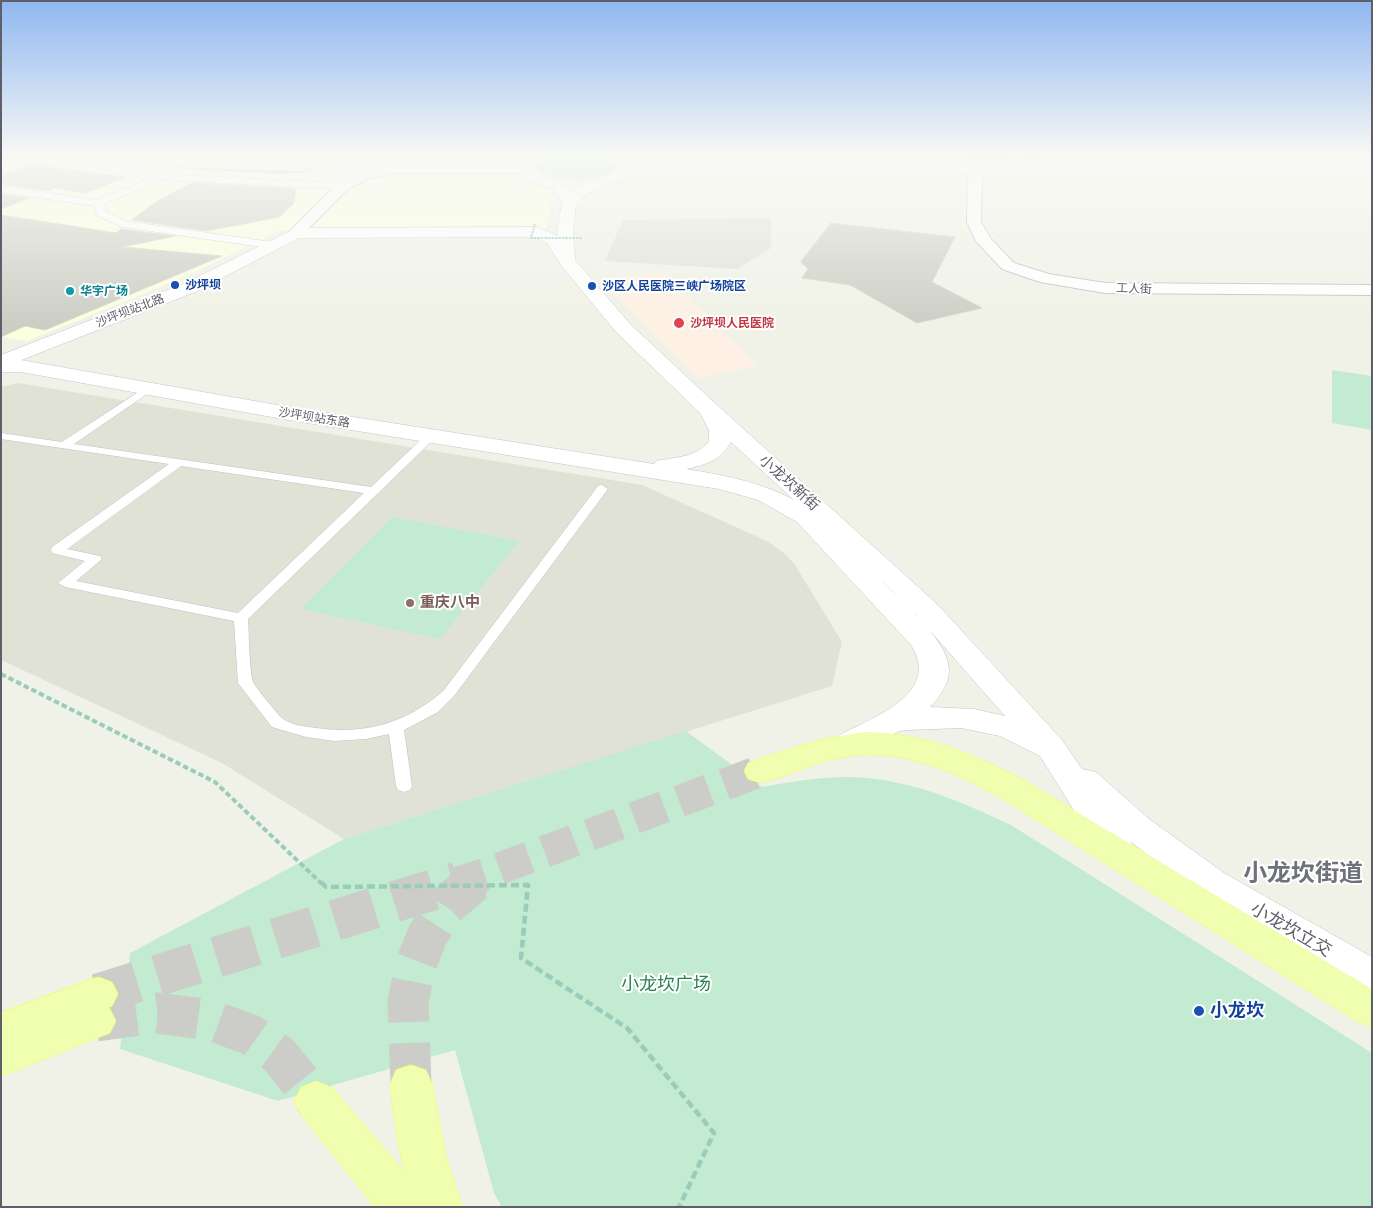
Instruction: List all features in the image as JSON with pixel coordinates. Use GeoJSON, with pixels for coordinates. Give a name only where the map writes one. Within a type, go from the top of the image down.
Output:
{"type":"FeatureCollection","features":[{"type":"Feature","properties":{"kind":"main road"},"geometry":{"type":"LineString","coordinates":[[567,261],[565,231],[568,213]]}},
{"type":"Feature","properties":{"kind":"main road","name":"沙坪坝站北路"},"geometry":{"type":"LineString","coordinates":[[1,376],[8,361],[189,288],[296,233],[538,232],[553,240],[567,261]]}},
{"type":"Feature","properties":{"kind":"main road","name":"小龙坎新街"},"geometry":{"type":"LineString","coordinates":[[567,261],[623,328],[709,410],[896,580],[928,612],[1052,748]]}},
{"type":"Feature","properties":{"kind":"main road","name":"沙坪坝站东路"},"geometry":{"type":"LineString","coordinates":[[8,361],[146,390],[430,437],[605,476]]}},
{"type":"Feature","properties":{"kind":"main road"},"geometry":{"type":"LineString","coordinates":[[605,476],[661,466],[682,465],[697,461],[716,448],[722,440],[721,432],[709,410]]}},
{"type":"Feature","properties":{"kind":"main road","name":"小龙坎新街"},"geometry":{"type":"LineString","coordinates":[[605,476],[721,482],[746,488],[786,504],[806,517],[922,641],[932,655],[934,670],[932,686],[919,702],[906,712],[846,745]]}},
{"type":"Feature","properties":{"kind":"main road"},"geometry":{"type":"LineString","coordinates":[[889,722],[930,716],[965,718],[1001,725],[1052,748],[1120,854]]}},
{"type":"Feature","properties":{"kind":"main road"},"geometry":{"type":"LineString","coordinates":[[760,771],[846,745],[879,743],[908,746],[940,755],[974,768],[1120,854],[1372,1010]]}},
{"type":"Feature","properties":{"kind":"main road","name":"小龙坎立交"},"geometry":{"type":"LineString","coordinates":[[1052,748],[1137,828],[1211,883],[1372,977]]}},
{"type":"Feature","properties":{"kind":"main road"},"geometry":{"type":"LineString","coordinates":[[1,1031],[97,1007],[1,1057]]}},
{"type":"Feature","properties":{"kind":"main road"},"geometry":{"type":"LineString","coordinates":[[411,1084],[416,1127],[426,1175],[439,1207]]}},
{"type":"Feature","properties":{"kind":"main road"},"geometry":{"type":"LineString","coordinates":[[316,1101],[405,1207]]}},
{"type":"Feature","properties":{"kind":"street"},"geometry":{"type":"LineString","coordinates":[[102,213],[122,224],[274,245]]}},
{"type":"Feature","properties":{"kind":"street"},"geometry":{"type":"LineString","coordinates":[[296,233],[316,213]]}},
{"type":"Feature","properties":{"kind":"street","name":"工人街"},"geometry":{"type":"LineString","coordinates":[[973,213],[978,231],[984,241],[1008,266],[1024,273],[1055,281],[1105,288],[1372,290]]}},
{"type":"Feature","properties":{"kind":"lane"},"geometry":{"type":"LineString","coordinates":[[64,446],[146,390]]}},
{"type":"Feature","properties":{"kind":"lane"},"geometry":{"type":"LineString","coordinates":[[1,436],[374,492]]}},
{"type":"Feature","properties":{"kind":"lane"},"geometry":{"type":"LineString","coordinates":[[241,618],[430,437]]}},
{"type":"Feature","properties":{"kind":"lane"},"geometry":{"type":"LineString","coordinates":[[179,462],[57,550],[95,559],[65,583],[241,618]]}},
{"type":"Feature","properties":{"kind":"lane"},"geometry":{"type":"LineString","coordinates":[[241,618],[245,684],[278,723],[306,732],[334,736],[366,734],[396,727],[432,708],[449,693],[605,476]]}},
{"type":"Feature","properties":{"kind":"lane"},"geometry":{"type":"LineString","coordinates":[[396,727],[404,786]]}},
{"type":"Feature","properties":{"kind":"path"},"geometry":{"type":"LineString","coordinates":[[534,224],[531,238],[582,238]]}},
{"type":"Feature","properties":{"kind":"path"},"geometry":{"type":"LineString","coordinates":[[1,674],[215,782],[326,886],[528,885],[521,958],[627,1028],[714,1133],[679,1207]]}},
{"type":"Feature","properties":{"kind":"shaded area"},"geometry":{"type":"Polygon","coordinates":[[[1,213],[549,213],[547,228],[281,230],[180,279],[27,341],[1,337],[1,213]]]}},
{"type":"Feature","properties":{"kind":"shaded area"},"geometry":{"type":"Polygon","coordinates":[[[771,218],[771,248],[737,269],[605,261],[623,220],[771,218]]]}},
{"type":"Feature","properties":{"kind":"shaded area","name":"沙坪坝人民医院"},"geometry":{"type":"Polygon","coordinates":[[[662,271],[758,366],[697,378],[601,280],[662,271]]]}},
{"type":"Feature","properties":{"kind":"shaded area","name":"重庆八中"},"geometry":{"type":"Polygon","coordinates":[[[18,383],[642,485],[767,541],[784,553],[795,565],[842,642],[832,686],[344,839],[222,763],[1,660],[1,387],[18,383]]]}},
{"type":"Feature","properties":{"kind":"green space"},"geometry":{"type":"Polygon","coordinates":[[[1332,370],[1372,376],[1372,430],[1332,423],[1332,370]]]}},
{"type":"Feature","properties":{"kind":"green space"},"geometry":{"type":"Polygon","coordinates":[[[392,517],[519,541],[440,639],[300,609],[392,517]]]}},
{"type":"Feature","properties":{"kind":"green space","name":"小龙坎广场"},"geometry":{"type":"Polygon","coordinates":[[[686,731],[762,787],[842,777],[886,781],[929,791],[1011,825],[1372,1053],[1372,1207],[502,1207],[494,1193],[455,1050],[278,1101],[120,1049],[130,953],[344,839],[686,731]]]}},
{"type":"Feature","properties":{"kind":"building"},"geometry":{"type":"Polygon","coordinates":[[[141,213],[283,213],[279,217],[206,231],[132,220],[141,213]]]}},
{"type":"Feature","properties":{"kind":"building","name":"华宇广场"},"geometry":{"type":"Polygon","coordinates":[[[1,215],[116,233],[121,229],[175,236],[122,247],[222,256],[45,330],[25,326],[1,337],[1,215]]]}},
{"type":"Feature","properties":{"kind":"building"},"geometry":{"type":"Polygon","coordinates":[[[831,223],[955,237],[932,282],[982,308],[917,323],[850,285],[802,278],[808,269],[801,262],[831,223]]]}},
{"type":"Feature","properties":{"kind":"tunnel"},"geometry":{"type":"LineString","coordinates":[[454,884],[760,771]]}},
{"type":"Feature","properties":{"kind":"tunnel"},"geometry":{"type":"LineString","coordinates":[[473,884],[476,881]]}},
{"type":"Feature","properties":{"kind":"tunnel"},"geometry":{"type":"LineString","coordinates":[[98,994],[458,882]]}},
{"type":"Feature","properties":{"kind":"tunnel"},"geometry":{"type":"LineString","coordinates":[[411,1084],[408,1002],[415,967],[427,936],[447,905],[474,882]]}},
{"type":"Feature","properties":{"kind":"tunnel"},"geometry":{"type":"LineString","coordinates":[[96,1021],[158,1013],[210,1020],[251,1035],[279,1055],[316,1101]]}},
{"type":"Feature","properties":{"kind":"place","name":"沙坪坝"},"geometry":{"type":"Point","coordinates":[175,285]}},
{"type":"Feature","properties":{"kind":"place","name":"沙区人民医院三峡广场院区"},"geometry":{"type":"Point","coordinates":[592,286]}},
{"type":"Feature","properties":{"kind":"place","name":"华宇广场"},"geometry":{"type":"Point","coordinates":[70,291]}},
{"type":"Feature","properties":{"kind":"place","name":"沙坪坝人民医院"},"geometry":{"type":"Point","coordinates":[679,323]}},
{"type":"Feature","properties":{"kind":"place","name":"重庆八中"},"geometry":{"type":"Point","coordinates":[410,603]}},
{"type":"Feature","properties":{"kind":"place","name":"小龙坎"},"geometry":{"type":"Point","coordinates":[1199,1011]}},
{"type":"Feature","properties":{"kind":"district","name":"小龙坎街道"},"geometry":{"type":"Point","coordinates":[1303,874]}}]}
